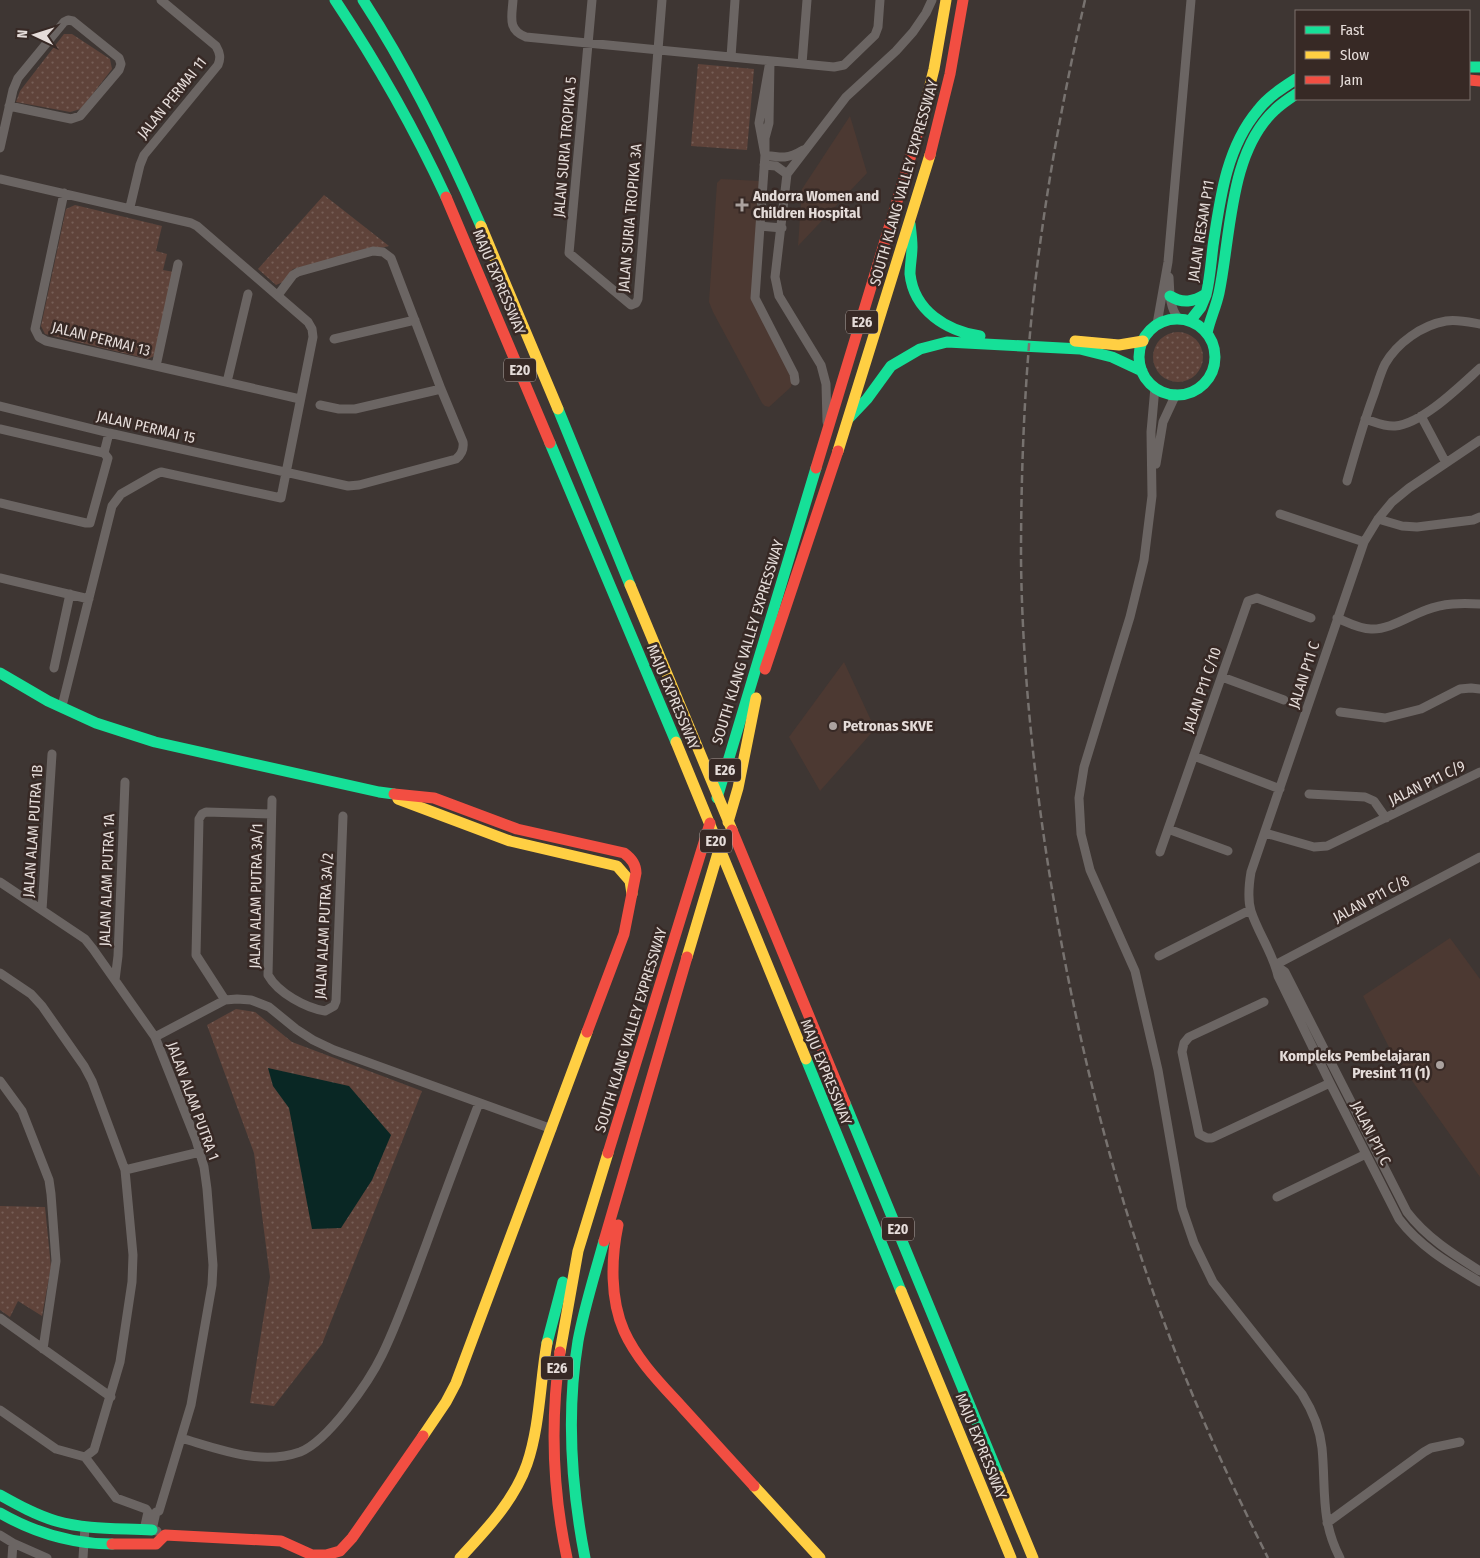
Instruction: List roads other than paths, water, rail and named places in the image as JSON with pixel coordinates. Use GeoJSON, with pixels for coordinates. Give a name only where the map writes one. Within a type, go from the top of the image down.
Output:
{"type":"FeatureCollection","features":[{"type":"Feature","properties":{"kind":"main road","name":"MAJU EXPRESSWAY"},"geometry":{"type":"LineString","coordinates":[[335,0],[394,93],[426,150],[448,200],[680,752],[1010,1558]]}},
{"type":"Feature","properties":{"kind":"main road","name":"MAJU EXPRESSWAY"},"geometry":{"type":"LineString","coordinates":[[363,0],[391,43],[450,155],[505,282],[687,723],[762,899],[1033,1558]]}},
{"type":"Feature","properties":{"kind":"main road","name":"SOUTH KLANG VALLEY EXPRESSWAY"},"geometry":{"type":"LineString","coordinates":[[567,1558],[554,1487],[552,1422],[561,1339],[578,1252],[684,910],[828,428],[915,147],[934,69],[946,0]]}},
{"type":"Feature","properties":{"kind":"main road","name":"SOUTH KLANG VALLEY EXPRESSWAY"},"geometry":{"type":"LineString","coordinates":[[585,1558],[571,1461],[570,1422],[574,1364],[584,1313],[627,1160],[738,788],[757,695],[849,418],[942,112],[964,0]]}},
{"type":"Feature","properties":{"kind":"main road","name":"JALAN RESAM P11"},"geometry":{"type":"LineString","coordinates":[[1190,321],[1203,304],[1206,294],[1218,206],[1234,148],[1255,111],[1283,86],[1295,80]]}},
{"type":"Feature","properties":{"kind":"main road","name":"JALAN RESAM P11"},"geometry":{"type":"LineString","coordinates":[[1207,333],[1219,295],[1232,208],[1246,154],[1266,120],[1277,108],[1295,95]]}},
{"type":"Feature","properties":{"kind":"main road"},"geometry":{"type":"LineString","coordinates":[[909,222],[913,250],[910,268],[911,278],[917,298],[944,327],[971,339]]}},
{"type":"Feature","properties":{"kind":"main road"},"geometry":{"type":"LineString","coordinates":[[1170,296],[1179,302],[1189,302],[1196,301],[1206,294]]}},
{"type":"Feature","properties":{"kind":"main road"},"geometry":{"type":"LineString","coordinates":[[1178,318],[1190,321],[1200,326],[1212,342],[1215,353],[1211,374],[1205,383],[1186,393],[1165,392],[1155,387],[1142,371],[1140,356],[1143,341],[1149,331],[1158,324],[1178,318]]}},
{"type":"Feature","properties":{"kind":"main road"},"geometry":{"type":"LineString","coordinates":[[849,418],[867,399],[891,366],[920,348],[971,339],[1081,345],[1118,345],[1143,341]]}},
{"type":"Feature","properties":{"kind":"main road"},"geometry":{"type":"LineString","coordinates":[[1081,345],[1142,371]]}},
{"type":"Feature","properties":{"kind":"main road"},"geometry":{"type":"LineString","coordinates":[[0,673],[48,700],[96,723],[155,742],[379,792],[444,800],[517,829],[624,853],[630,857],[636,868],[637,878],[624,934],[456,1383],[446,1402],[369,1514],[340,1551],[326,1555],[312,1555],[280,1541],[86,1527],[62,1523],[44,1517],[0,1496]]}},
{"type":"Feature","properties":{"kind":"main road"},"geometry":{"type":"LineString","coordinates":[[379,792],[510,841],[616,866],[630,881],[632,894]]}},
{"type":"Feature","properties":{"kind":"main road"},"geometry":{"type":"LineString","coordinates":[[425,797],[433,800],[440,806],[439,814]]}},
{"type":"Feature","properties":{"kind":"main road"},"geometry":{"type":"LineString","coordinates":[[439,814],[452,810],[477,814]]}},
{"type":"Feature","properties":{"kind":"main road"},"geometry":{"type":"LineString","coordinates":[[550,837],[560,845],[559,853]]}},
{"type":"Feature","properties":{"kind":"main road"},"geometry":{"type":"LineString","coordinates":[[627,1160],[626,1190],[614,1242],[616,1298],[623,1330],[639,1359],[820,1558]]}},
{"type":"Feature","properties":{"kind":"main road"},"geometry":{"type":"LineString","coordinates":[[460,1558],[497,1518],[523,1474],[534,1438],[542,1375],[555,1306],[567,1270],[578,1252]]}},
{"type":"Feature","properties":{"kind":"main road"},"geometry":{"type":"LineString","coordinates":[[0,1513],[38,1531],[84,1543],[156,1544],[154,1531]]}},
{"type":"Feature","properties":{"kind":"main road"},"geometry":{"type":"LineString","coordinates":[[581,1538],[593,1558]]}},
{"type":"Feature","properties":{"kind":"street","name":"JALAN PERMAI 11"},"geometry":{"type":"LineString","coordinates":[[130,207],[144,155],[220,61],[216,46],[162,0]]}},
{"type":"Feature","properties":{"kind":"street"},"geometry":{"type":"LineString","coordinates":[[514,0],[512,24],[514,30],[519,35],[526,37],[834,67],[844,65],[875,35],[878,26],[880,0]]}},
{"type":"Feature","properties":{"kind":"street","name":"JALAN SURIA TROPIKA 5"},"geometry":{"type":"LineString","coordinates":[[569,254],[592,0]]}},
{"type":"Feature","properties":{"kind":"street"},"geometry":{"type":"LineString","coordinates":[[658,50],[662,0]]}},
{"type":"Feature","properties":{"kind":"street"},"geometry":{"type":"LineString","coordinates":[[731,57],[735,0]]}},
{"type":"Feature","properties":{"kind":"street"},"geometry":{"type":"LineString","coordinates":[[802,64],[807,0]]}},
{"type":"Feature","properties":{"kind":"street"},"geometry":{"type":"LineString","coordinates":[[828,428],[826,384],[821,365],[779,296],[776,287],[775,277],[787,174],[846,97],[896,51],[913,32],[932,0]]}},
{"type":"Feature","properties":{"kind":"street"},"geometry":{"type":"LineString","coordinates":[[1158,324],[1168,262],[1191,0]]}},
{"type":"Feature","properties":{"kind":"street"},"geometry":{"type":"LineString","coordinates":[[0,148],[13,90],[18,78],[64,22],[68,20],[73,21],[119,58],[121,64],[119,70],[80,116],[76,118],[71,119],[10,106]]}},
{"type":"Feature","properties":{"kind":"street","name":"JALAN SURIA TROPIKA 3A"},"geometry":{"type":"LineString","coordinates":[[569,254],[631,305],[636,303],[638,299],[658,50]]}},
{"type":"Feature","properties":{"kind":"street"},"geometry":{"type":"LineString","coordinates":[[770,61],[759,123],[765,155],[754,298],[794,374],[795,382]]}},
{"type":"Feature","properties":{"kind":"street"},"geometry":{"type":"LineString","coordinates":[[765,155],[779,158],[790,157],[808,148]]}},
{"type":"Feature","properties":{"kind":"street"},"geometry":{"type":"LineString","coordinates":[[764,165],[776,166],[787,174]]}},
{"type":"Feature","properties":{"kind":"street"},"geometry":{"type":"LineString","coordinates":[[0,179],[130,207],[184,220],[197,226],[308,322],[312,329],[313,337],[281,498],[166,472],[156,474],[122,494],[112,506],[62,706]]}},
{"type":"Feature","properties":{"kind":"street","name":"JALAN PERMAI 13"},"geometry":{"type":"LineString","coordinates":[[64,193],[36,329],[39,337],[46,341],[300,399]]}},
{"type":"Feature","properties":{"kind":"street"},"geometry":{"type":"LineString","coordinates":[[760,226],[782,228]]}},
{"type":"Feature","properties":{"kind":"street"},"geometry":{"type":"LineString","coordinates":[[278,295],[293,275],[298,272],[373,251],[379,251],[388,255],[391,258],[441,388],[355,410],[320,405]]}},
{"type":"Feature","properties":{"kind":"street"},"geometry":{"type":"LineString","coordinates":[[1168,262],[1172,310],[1178,318]]}},
{"type":"Feature","properties":{"kind":"street"},"geometry":{"type":"LineString","coordinates":[[156,366],[178,264]]}},
{"type":"Feature","properties":{"kind":"street"},"geometry":{"type":"LineString","coordinates":[[227,382],[248,294]]}},
{"type":"Feature","properties":{"kind":"street"},"geometry":{"type":"LineString","coordinates":[[334,339],[415,320]]}},
{"type":"Feature","properties":{"kind":"street"},"geometry":{"type":"LineString","coordinates":[[1347,481],[1365,419],[1386,364],[1404,342],[1418,331],[1446,321],[1460,320],[1480,324]]}},
{"type":"Feature","properties":{"kind":"street"},"geometry":{"type":"LineString","coordinates":[[1365,419],[1393,426],[1403,425],[1421,416],[1450,395],[1480,368]]}},
{"type":"Feature","properties":{"kind":"street"},"geometry":{"type":"LineString","coordinates":[[1153,481],[1151,432],[1155,387]]}},
{"type":"Feature","properties":{"kind":"street","name":"JALAN PERMAI 15"},"geometry":{"type":"LineString","coordinates":[[0,406],[109,433],[348,486],[359,485],[456,459],[462,452],[463,442],[441,388]]}},
{"type":"Feature","properties":{"kind":"street"},"geometry":{"type":"LineString","coordinates":[[1176,394],[1163,422],[1153,481],[1144,560],[1130,617],[1084,767],[1078,798],[1081,834],[1090,870],[1135,971],[1158,1070],[1182,1208],[1194,1243],[1213,1282],[1309,1404],[1322,1447],[1324,1508],[1327,1523],[1340,1558]]}},
{"type":"Feature","properties":{"kind":"street"},"geometry":{"type":"LineString","coordinates":[[1421,416],[1446,464]]}},
{"type":"Feature","properties":{"kind":"street"},"geometry":{"type":"LineString","coordinates":[[0,429],[104,453],[108,458],[90,523],[0,504]]}},
{"type":"Feature","properties":{"kind":"street"},"geometry":{"type":"LineString","coordinates":[[104,453],[109,433]]}},
{"type":"Feature","properties":{"kind":"street","name":"JALAN P11 C"},"geometry":{"type":"LineString","coordinates":[[1480,440],[1409,488],[1392,502],[1378,519],[1364,542],[1251,872],[1249,884],[1250,910],[1275,965],[1278,976],[1399,1218],[1414,1238],[1441,1258],[1480,1282]]}},
{"type":"Feature","properties":{"kind":"street"},"geometry":{"type":"LineString","coordinates":[[1280,514],[1364,542]]}},
{"type":"Feature","properties":{"kind":"street"},"geometry":{"type":"LineString","coordinates":[[1378,519],[1402,526],[1416,527],[1472,520],[1480,517]]}},
{"type":"Feature","properties":{"kind":"street"},"geometry":{"type":"LineString","coordinates":[[0,578],[89,599]]}},
{"type":"Feature","properties":{"kind":"street"},"geometry":{"type":"LineString","coordinates":[[54,668],[70,594]]}},
{"type":"Feature","properties":{"kind":"street","name":"JALAN P11 C/10"},"geometry":{"type":"LineString","coordinates":[[1160,852],[1248,601],[1257,598],[1311,618]]}},
{"type":"Feature","properties":{"kind":"street"},"geometry":{"type":"LineString","coordinates":[[1337,618],[1370,630],[1440,606],[1458,603],[1480,604]]}},
{"type":"Feature","properties":{"kind":"street"},"geometry":{"type":"LineString","coordinates":[[1222,677],[1284,700]]}},
{"type":"Feature","properties":{"kind":"street"},"geometry":{"type":"LineString","coordinates":[[1340,712],[1384,718],[1421,709],[1460,689],[1480,689]]}},
{"type":"Feature","properties":{"kind":"street","name":"JALAN ALAM PUTRA 1B"},"geometry":{"type":"LineString","coordinates":[[42,910],[52,754]]}},
{"type":"Feature","properties":{"kind":"street"},"geometry":{"type":"LineString","coordinates":[[1194,756],[1280,789]]}},
{"type":"Feature","properties":{"kind":"street","name":"JALAN P11 C/9"},"geometry":{"type":"LineString","coordinates":[[1265,833],[1314,848],[1320,847],[1386,818],[1480,772]]}},
{"type":"Feature","properties":{"kind":"street","name":"JALAN ALAM PUTRA 1A"},"geometry":{"type":"LineString","coordinates":[[115,980],[118,956],[125,782]]}},
{"type":"Feature","properties":{"kind":"street","name":"JALAN P11 C/9"},"geometry":{"type":"LineString","coordinates":[[1309,794],[1365,797],[1374,801],[1386,818]]}},
{"type":"Feature","properties":{"kind":"street","name":"JALAN ALAM PUTRA 3A/1"},"geometry":{"type":"LineString","coordinates":[[272,800],[268,975],[276,985],[305,1006]]}},
{"type":"Feature","properties":{"kind":"street"},"geometry":{"type":"LineString","coordinates":[[225,1000],[196,955],[199,819],[206,812],[271,814]]}},
{"type":"Feature","properties":{"kind":"street","name":"JALAN ALAM PUTRA 3A/2"},"geometry":{"type":"LineString","coordinates":[[305,1006],[325,1011],[334,1006],[336,1001],[343,816]]}},
{"type":"Feature","properties":{"kind":"street"},"geometry":{"type":"LineString","coordinates":[[1168,829],[1228,851]]}},
{"type":"Feature","properties":{"kind":"street","name":"JALAN P11 C/8"},"geometry":{"type":"LineString","coordinates":[[1275,965],[1480,857]]}},
{"type":"Feature","properties":{"kind":"street","name":"JALAN ALAM PUTRA 1"},"geometry":{"type":"LineString","coordinates":[[0,882],[85,940],[93,949],[155,1037],[200,1152],[208,1189],[213,1265],[212,1285],[195,1388],[159,1511],[156,1512],[154,1531]]}},
{"type":"Feature","properties":{"kind":"street"},"geometry":{"type":"LineString","coordinates":[[1159,956],[1250,910]]}},
{"type":"Feature","properties":{"kind":"street","name":"JALAN P11 C"},"geometry":{"type":"LineString","coordinates":[[1275,965],[1285,972],[1407,1212],[1422,1230],[1446,1250],[1480,1271]]}},
{"type":"Feature","properties":{"kind":"street"},"geometry":{"type":"LineString","coordinates":[[0,973],[31,994],[42,1006],[84,1066],[92,1081],[125,1170],[133,1255],[132,1282],[120,1362],[111,1397],[94,1450],[85,1457]]}},
{"type":"Feature","properties":{"kind":"street"},"geometry":{"type":"LineString","coordinates":[[155,1037],[225,1000],[237,999],[261,1003],[269,1007],[296,1029],[327,1047],[552,1129]]}},
{"type":"Feature","properties":{"kind":"street"},"geometry":{"type":"LineString","coordinates":[[1264,1002],[1189,1037],[1184,1043],[1182,1052],[1199,1134],[1212,1138],[1330,1083]]}},
{"type":"Feature","properties":{"kind":"street"},"geometry":{"type":"LineString","coordinates":[[0,1081],[22,1111],[49,1180],[56,1261],[43,1349]]}},
{"type":"Feature","properties":{"kind":"street"},"geometry":{"type":"LineString","coordinates":[[181,1438],[234,1454],[260,1458],[283,1456],[301,1452],[316,1442],[339,1419],[382,1356],[404,1304],[479,1103]]}},
{"type":"Feature","properties":{"kind":"street"},"geometry":{"type":"LineString","coordinates":[[125,1170],[200,1152]]}},
{"type":"Feature","properties":{"kind":"street"},"geometry":{"type":"LineString","coordinates":[[1277,1197],[1366,1154]]}},
{"type":"Feature","properties":{"kind":"street"},"geometry":{"type":"LineString","coordinates":[[0,1318],[111,1397]]}},
{"type":"Feature","properties":{"kind":"street"},"geometry":{"type":"LineString","coordinates":[[0,1410],[56,1449],[85,1457],[116,1498],[146,1509],[154,1531]]}},
{"type":"Feature","properties":{"kind":"street"},"geometry":{"type":"LineString","coordinates":[[1327,1523],[1424,1452],[1431,1448],[1460,1442]]}},
{"type":"Feature","properties":{"kind":"street"},"geometry":{"type":"LineString","coordinates":[[83,1558],[86,1527]]}},
{"type":"Feature","properties":{"kind":"street"},"geometry":{"type":"LineString","coordinates":[[0,1535],[47,1558]]}},
{"type":"Feature","properties":{"kind":"street"},"geometry":{"type":"LineString","coordinates":[[12,1558],[13,1543]]}},
{"type":"Feature","properties":{"kind":"water"},"geometry":{"type":"Polygon","coordinates":[[[268,1068],[349,1086],[391,1135],[372,1180],[341,1228],[312,1229],[289,1108],[273,1086],[268,1068]]]}},
{"type":"Feature","properties":{"kind":"railway"},"geometry":{"type":"LineString","coordinates":[[1085,0],[1050,177],[1036,277],[1028,357],[1023,437],[1021,558],[1026,676],[1033,755],[1049,871],[1070,988],[1096,1104],[1128,1218],[1178,1359],[1214,1446],[1268,1558]]}},
{"type":"Feature","properties":{"kind":"place","name":"Andorra Women and Children Hospital"},"geometry":{"type":"Point","coordinates":[742,205]}},
{"type":"Feature","properties":{"kind":"place","name":"Petronas SKVE"},"geometry":{"type":"Point","coordinates":[833,726]}},
{"type":"Feature","properties":{"kind":"place","name":"Kompleks Pembelajaran Presint 11 (1)"},"geometry":{"type":"Point","coordinates":[1440,1065]}}]}
